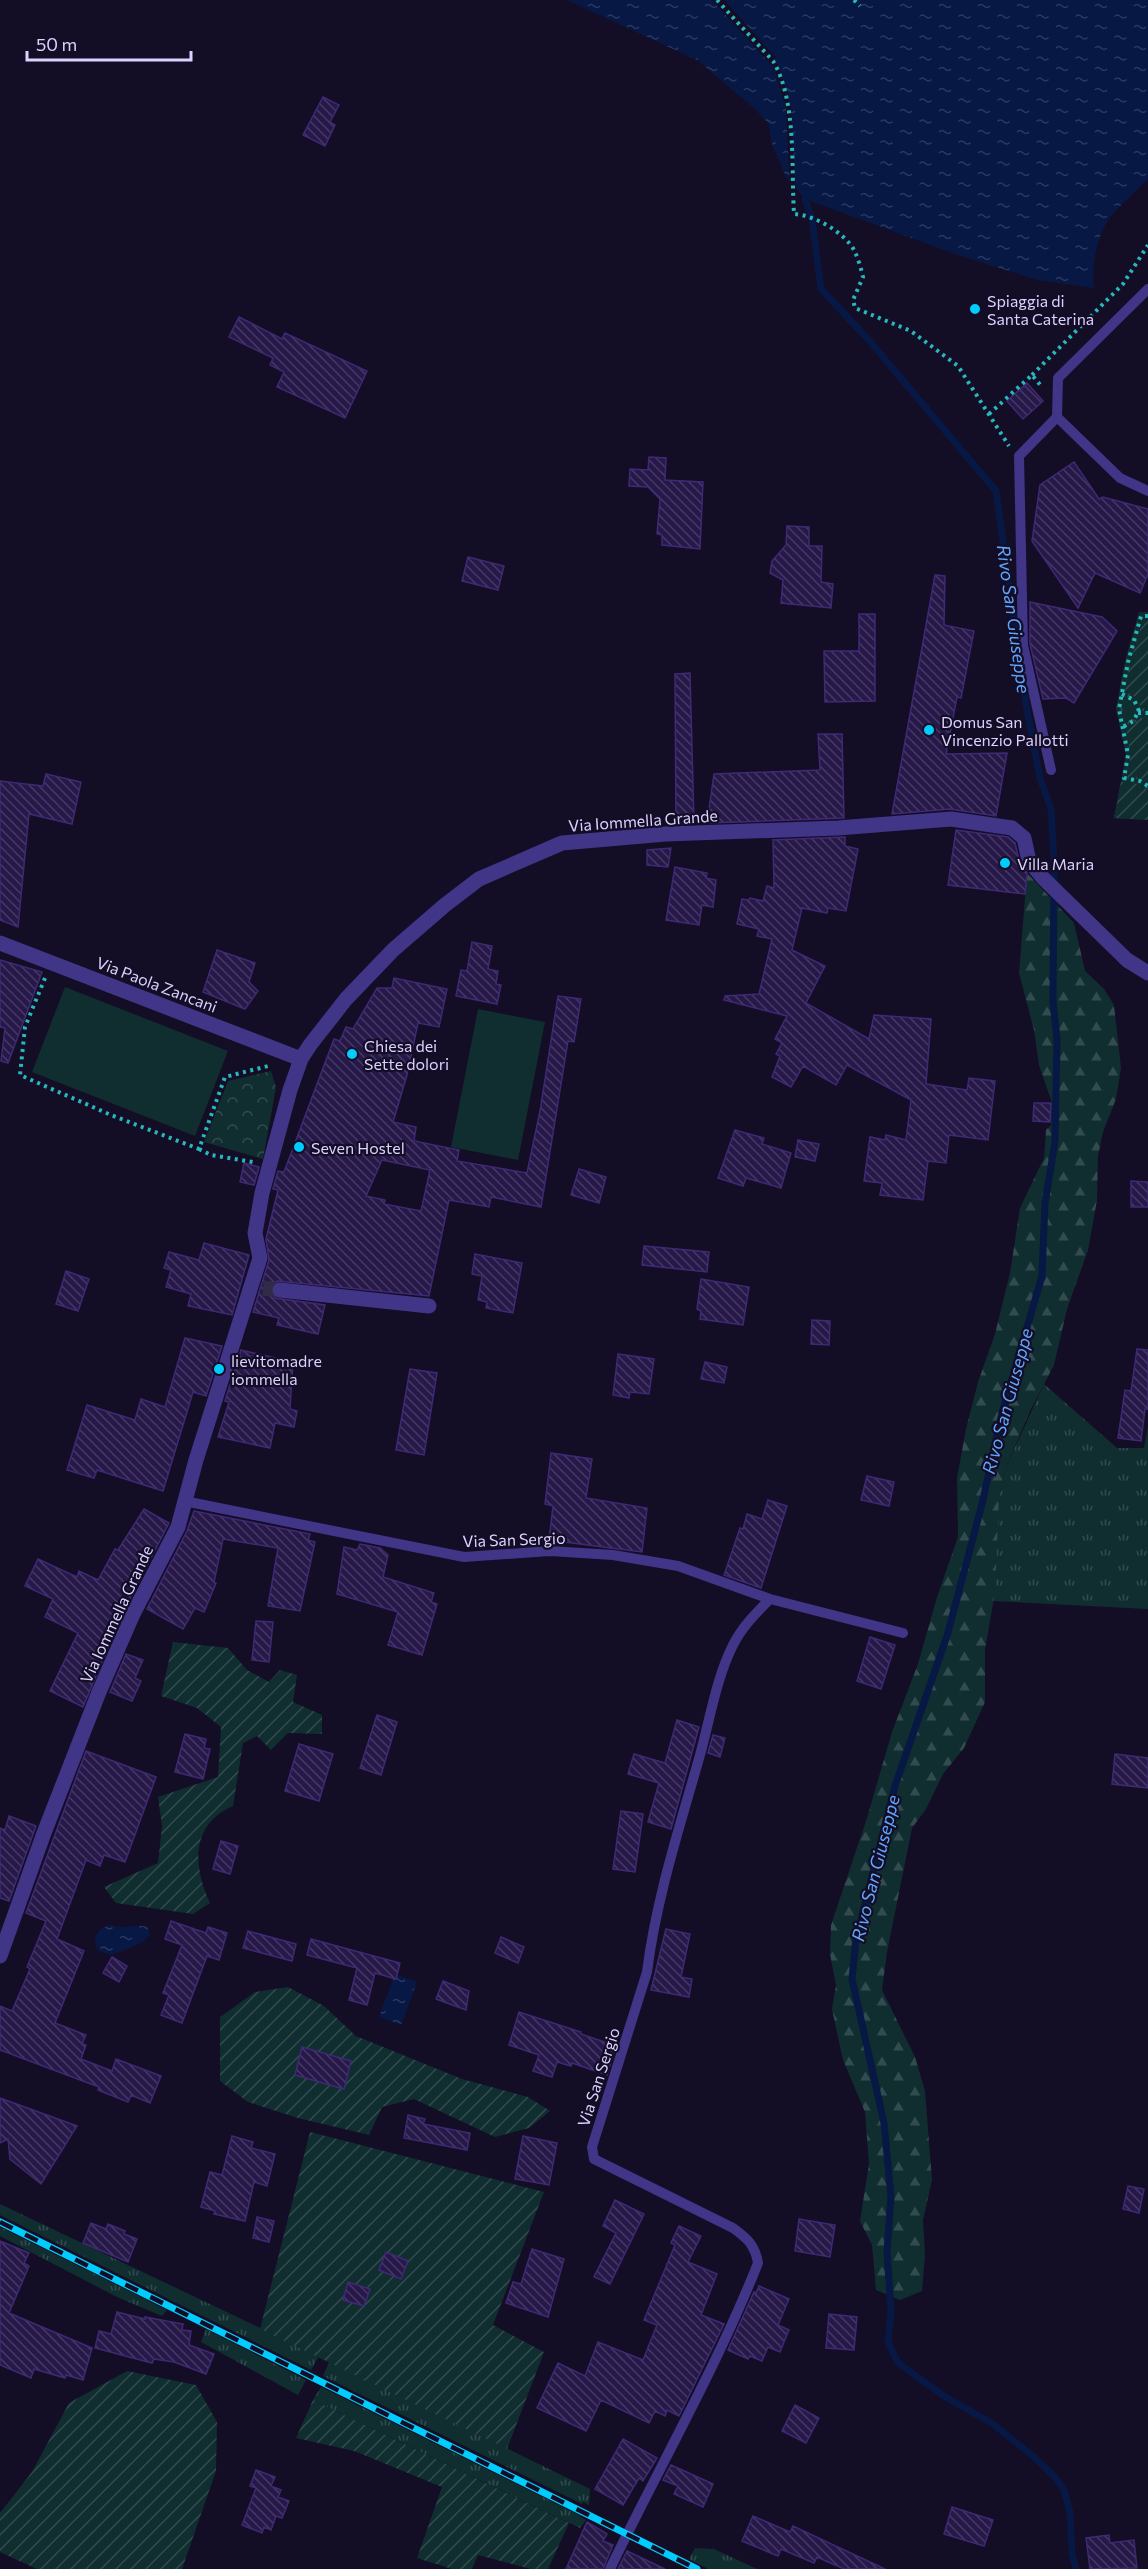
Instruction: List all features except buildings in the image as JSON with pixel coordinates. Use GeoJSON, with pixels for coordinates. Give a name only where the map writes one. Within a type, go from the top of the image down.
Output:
{"type":"FeatureCollection","features":[{"type":"Feature","properties":{"kind":"street","name":"Via Iommella Grande"},"geometry":{"type":"LineString","coordinates":[[0,1956],[4,1932],[99,1692],[133,1614],[178,1527],[184,1501],[257,1285],[260,1258],[255,1233],[262,1193],[290,1090],[301,1059],[346,999],[393,950],[445,905],[479,879],[562,843],[666,834],[838,828],[951,819],[1012,828],[1024,838],[1029,861],[1086,922],[1127,960],[1148,973]]}},
{"type":"Feature","properties":{"kind":"street","name":"Via Paola Zancani"},"geometry":{"type":"LineString","coordinates":[[0,943],[301,1059]]}},
{"type":"Feature","properties":{"kind":"street"},"geometry":{"type":"LineString","coordinates":[[280,1290],[429,1306]]}},
{"type":"Feature","properties":{"kind":"lane"},"geometry":{"type":"LineString","coordinates":[[1148,289],[1058,378],[1056,404],[1057,417],[1120,478],[1148,491]]}},
{"type":"Feature","properties":{"kind":"lane"},"geometry":{"type":"LineString","coordinates":[[1051,770],[1023,645],[1019,456],[1057,417]]}},
{"type":"Feature","properties":{"kind":"lane","name":"Via San Sergio"},"geometry":{"type":"LineString","coordinates":[[184,1501],[464,1557],[550,1551],[613,1555],[678,1566],[770,1599],[903,1634]]}},
{"type":"Feature","properties":{"kind":"lane","name":"Via San Sergio"},"geometry":{"type":"LineString","coordinates":[[610,2569],[656,2475],[692,2411],[758,2263],[756,2250],[748,2238],[733,2228],[594,2159],[592,2147],[647,1972],[650,1947],[675,1845],[720,1679],[733,1645],[748,1622],[770,1599]]}},
{"type":"Feature","properties":{"kind":"path"},"geometry":{"type":"LineString","coordinates":[[717,0],[773,61],[778,70],[789,108],[794,214],[807,215],[824,222],[853,248],[863,277],[853,300],[855,308],[911,331],[958,366],[1004,442],[1019,456]]}},
{"type":"Feature","properties":{"kind":"path"},"geometry":{"type":"LineString","coordinates":[[854,0],[860,6]]}},
{"type":"Feature","properties":{"kind":"path"},"geometry":{"type":"LineString","coordinates":[[989,414],[1032,375],[1122,284],[1148,244]]}},
{"type":"Feature","properties":{"kind":"path"},"geometry":{"type":"LineString","coordinates":[[1032,375],[1056,404]]}},
{"type":"Feature","properties":{"kind":"path"},"geometry":{"type":"LineString","coordinates":[[1148,616],[1141,616],[1128,662],[1119,709],[1128,755],[1124,778],[1140,781],[1148,786]]}},
{"type":"Feature","properties":{"kind":"path"},"geometry":{"type":"LineString","coordinates":[[1122,694],[1134,700],[1138,713],[1133,721],[1123,727]]}},
{"type":"Feature","properties":{"kind":"path"},"geometry":{"type":"LineString","coordinates":[[1138,713],[1148,713]]}},
{"type":"Feature","properties":{"kind":"path"},"geometry":{"type":"LineString","coordinates":[[48,972],[26,1027],[20,1075],[211,1155],[259,1163]]}},
{"type":"Feature","properties":{"kind":"path"},"geometry":{"type":"LineString","coordinates":[[199,1149],[225,1077],[271,1065]]}},
{"type":"Feature","properties":{"kind":"green space"},"geometry":{"type":"Polygon","coordinates":[[[1139,612],[1148,612],[1148,820],[1114,818],[1126,755],[1116,709],[1125,661],[1139,612]]]}},
{"type":"Feature","properties":{"kind":"green space"},"geometry":{"type":"Polygon","coordinates":[[[1143,620],[1148,620],[1148,709],[1141,708],[1137,698],[1125,691],[1130,663],[1143,620]]]}},
{"type":"Feature","properties":{"kind":"green space"},"geometry":{"type":"Polygon","coordinates":[[[1140,718],[1148,718],[1148,782],[1127,775],[1131,755],[1126,729],[1140,718]]]}},
{"type":"Feature","properties":{"kind":"green space"},"geometry":{"type":"Polygon","coordinates":[[[1121,782],[1139,784],[1148,791],[1148,820],[1114,818],[1121,782]]]}},
{"type":"Feature","properties":{"kind":"green space"},"geometry":{"type":"Polygon","coordinates":[[[1027,873],[1074,923],[1085,971],[1104,989],[1114,1005],[1121,1068],[1116,1099],[1103,1132],[1098,1156],[1097,1200],[1088,1250],[1067,1309],[1054,1365],[1030,1411],[1006,1467],[999,1497],[995,1592],[985,1650],[985,1702],[964,1748],[943,1774],[926,1809],[912,1828],[887,1952],[882,1990],[915,2057],[925,2091],[932,2180],[923,2220],[925,2254],[922,2291],[900,2300],[876,2290],[872,2245],[860,2221],[869,2164],[865,2112],[843,2060],[832,2009],[836,1985],[830,1954],[831,1925],[867,1818],[892,1732],[918,1664],[937,1597],[958,1537],[957,1478],[966,1429],[978,1382],[995,1334],[1010,1273],[1020,1208],[1044,1158],[1046,1130],[1051,1125],[1052,1103],[1039,1065],[1034,1030],[1019,973],[1027,873]]]}},
{"type":"Feature","properties":{"kind":"green space"},"geometry":{"type":"Polygon","coordinates":[[[65,987],[228,1051],[195,1136],[32,1072],[65,987]]]}},
{"type":"Feature","properties":{"kind":"green space"},"geometry":{"type":"Polygon","coordinates":[[[478,1009],[545,1022],[518,1160],[451,1147],[478,1009]]]}},
{"type":"Feature","properties":{"kind":"green space"},"geometry":{"type":"Polygon","coordinates":[[[271,1071],[276,1087],[263,1159],[204,1142],[228,1081],[271,1071]]]}},
{"type":"Feature","properties":{"kind":"green space"},"geometry":{"type":"Polygon","coordinates":[[[1044,1384],[1117,1448],[1144,1448],[1148,1426],[1148,1609],[993,1601],[999,1497],[1006,1467],[1044,1384]]]}},
{"type":"Feature","properties":{"kind":"green space"},"geometry":{"type":"Polygon","coordinates":[[[173,1642],[228,1648],[247,1670],[269,1682],[280,1670],[297,1675],[293,1702],[322,1715],[322,1734],[288,1733],[271,1750],[257,1736],[243,1743],[233,1806],[219,1814],[202,1835],[198,1861],[204,1889],[210,1903],[193,1914],[116,1903],[104,1887],[158,1863],[162,1826],[158,1797],[218,1777],[221,1727],[197,1708],[161,1696],[173,1642]]]}},
{"type":"Feature","properties":{"kind":"green space"},"geometry":{"type":"Polygon","coordinates":[[[288,1987],[324,2006],[356,2036],[462,2079],[528,2097],[550,2111],[529,2128],[495,2137],[414,2099],[382,2107],[369,2135],[298,2118],[248,2102],[220,2081],[220,2017],[255,1992],[288,1987]]]}},
{"type":"Feature","properties":{"kind":"green space"},"geometry":{"type":"Polygon","coordinates":[[[310,2132],[544,2192],[493,2325],[544,2352],[507,2449],[260,2329],[310,2132]]]}},
{"type":"Feature","properties":{"kind":"green space"},"geometry":{"type":"Polygon","coordinates":[[[0,2204],[319,2356],[311,2370],[0,2215],[0,2204]]]}},
{"type":"Feature","properties":{"kind":"green space"},"geometry":{"type":"Polygon","coordinates":[[[0,2227],[167,2310],[162,2316],[117,2297],[0,2236],[0,2227]]]}},
{"type":"Feature","properties":{"kind":"green space"},"geometry":{"type":"Polygon","coordinates":[[[206,2329],[306,2380],[298,2395],[201,2342],[206,2329]]]}},
{"type":"Feature","properties":{"kind":"green space"},"geometry":{"type":"Polygon","coordinates":[[[329,2362],[590,2489],[589,2505],[583,2502],[582,2504],[323,2376],[329,2362]]]}},
{"type":"Feature","properties":{"kind":"green space"},"geometry":{"type":"Polygon","coordinates":[[[127,2371],[196,2385],[217,2422],[216,2471],[182,2569],[37,2569],[0,2552],[0,2513],[32,2472],[69,2403],[127,2371]]]}},
{"type":"Feature","properties":{"kind":"green space"},"geometry":{"type":"Polygon","coordinates":[[[321,2387],[586,2520],[580,2528],[313,2400],[321,2387]]]}},
{"type":"Feature","properties":{"kind":"green space"},"geometry":{"type":"Polygon","coordinates":[[[313,2400],[569,2523],[548,2569],[531,2569],[478,2555],[472,2569],[452,2569],[417,2558],[442,2487],[354,2451],[296,2438],[313,2400]]]}},
{"type":"Feature","properties":{"kind":"green space"},"geometry":{"type":"Polygon","coordinates":[[[695,2548],[714,2549],[757,2569],[708,2569],[689,2559],[695,2548]]]}},
{"type":"Feature","properties":{"kind":"water"},"geometry":{"type":"Polygon","coordinates":[[[567,0],[1148,0],[1148,179],[1106,223],[1096,250],[1093,270],[1094,288],[1038,280],[958,255],[805,199],[786,177],[772,144],[769,124],[754,108],[697,60],[567,0]]]}},
{"type":"Feature","properties":{"kind":"water"},"geometry":{"type":"Polygon","coordinates":[[[112,1925],[147,1927],[150,1934],[141,1942],[120,1952],[108,1954],[97,1949],[95,1940],[100,1930],[112,1925]]]}},
{"type":"Feature","properties":{"kind":"water"},"geometry":{"type":"Polygon","coordinates":[[[395,1974],[417,1982],[401,2025],[379,2017],[395,1974]]]}},
{"type":"Feature","properties":{"kind":"pier"},"geometry":{"type":"Polygon","coordinates":[[[712,0],[724,0],[776,58],[791,108],[796,193],[790,186],[786,109],[776,70],[712,0]]]}},
{"type":"Feature","properties":{"kind":"pier"},"geometry":{"type":"Polygon","coordinates":[[[1148,179],[1148,183],[1113,219],[1099,251],[1098,264],[1095,262],[1096,251],[1110,217],[1148,179]]]}},
{"type":"Feature","properties":{"kind":"waterway","name":"Rivo San Giuseppe"},"geometry":{"type":"LineString","coordinates":[[805,199],[812,219],[821,289],[867,338],[996,491],[1026,705],[1040,778],[1051,809],[1054,860],[1053,1001],[1057,1040],[1055,1142],[1045,1203],[1042,1276],[1002,1413],[982,1504],[947,1636],[895,1786],[856,1939],[852,1979],[884,2123],[891,2196],[887,2252],[891,2310],[888,2342],[898,2363],[944,2396],[993,2424],[1054,2476],[1064,2490],[1070,2513],[1072,2554],[1076,2569]]}},
{"type":"Feature","properties":{"kind":"tunnel"},"geometry":{"type":"LineString","coordinates":[[263,1288],[280,1290]]}},
{"type":"Feature","properties":{"kind":"railway"},"geometry":{"type":"LineString","coordinates":[[0,2222],[697,2569]]}},
{"type":"Feature","properties":{"kind":"place","name":"Spiaggia di Santa Caterina"},"geometry":{"type":"Point","coordinates":[975,309]}},
{"type":"Feature","properties":{"kind":"place","name":"Domus San Vincenzio Pallotti"},"geometry":{"type":"Point","coordinates":[929,730]}},
{"type":"Feature","properties":{"kind":"place","name":"Villa Maria"},"geometry":{"type":"Point","coordinates":[1005,863]}},
{"type":"Feature","properties":{"kind":"place","name":"Chiesa dei Sette dolori"},"geometry":{"type":"Point","coordinates":[352,1054]}},
{"type":"Feature","properties":{"kind":"place","name":"Seven Hostel"},"geometry":{"type":"Point","coordinates":[299,1147]}},
{"type":"Feature","properties":{"kind":"place","name":"lievitomadre iommella"},"geometry":{"type":"Point","coordinates":[219,1369]}}]}
